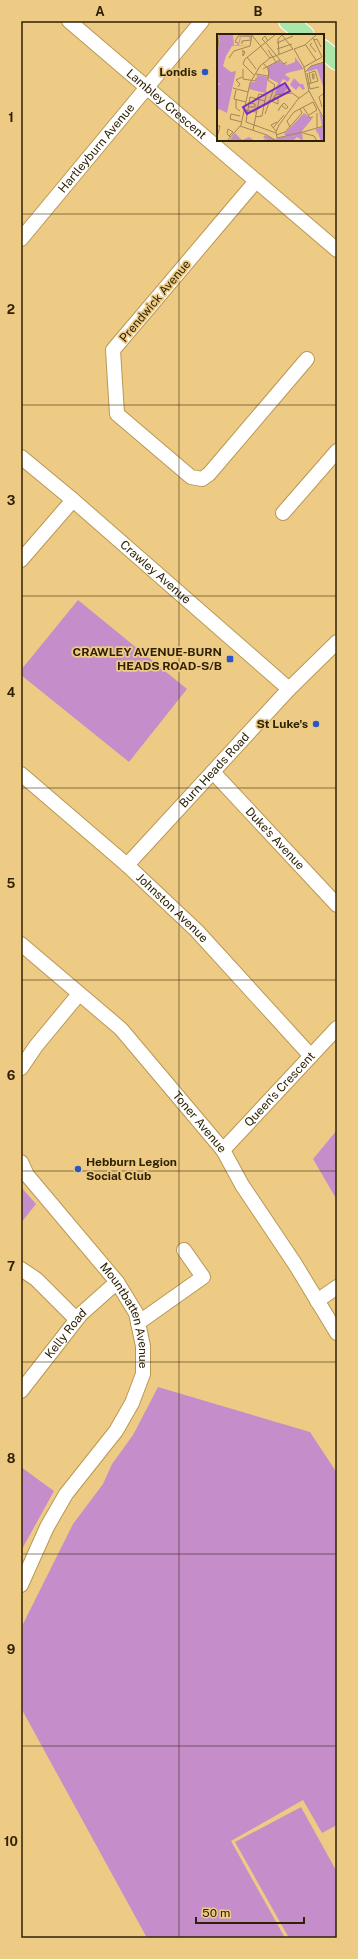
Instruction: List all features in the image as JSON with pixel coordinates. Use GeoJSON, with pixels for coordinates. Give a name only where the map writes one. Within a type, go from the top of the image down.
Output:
{"type":"FeatureCollection","features":[{"type":"Feature","properties":{"kind":"main road"},"geometry":{"type":"LineString","coordinates":[[288,21],[305,34]]}},
{"type":"Feature","properties":{"kind":"main road"},"geometry":{"type":"LineString","coordinates":[[324,50],[337,61]]}},
{"type":"Feature","properties":{"kind":"street","name":"Lambley Crescent"},"geometry":{"type":"LineString","coordinates":[[69,21],[337,250]]}},
{"type":"Feature","properties":{"kind":"street","name":"Hartleyburn Avenue"},"geometry":{"type":"LineString","coordinates":[[21,239],[202,21]]}},
{"type":"Feature","properties":{"kind":"street","name":"Prendwick Avenue"},"geometry":{"type":"LineString","coordinates":[[256,181],[113,350],[117,414],[191,477],[202,479],[209,474],[307,359]]}},
{"type":"Feature","properties":{"kind":"street"},"geometry":{"type":"LineString","coordinates":[[283,513],[337,451]]}},
{"type":"Feature","properties":{"kind":"street","name":"Crawley Avenue"},"geometry":{"type":"LineString","coordinates":[[21,457],[73,500],[289,690]]}},
{"type":"Feature","properties":{"kind":"street"},"geometry":{"type":"LineString","coordinates":[[21,560],[73,500]]}},
{"type":"Feature","properties":{"kind":"street","name":"Burn Heads Road"},"geometry":{"type":"LineString","coordinates":[[127,865],[289,690],[337,642]]}},
{"type":"Feature","properties":{"kind":"street","name":"Duke's Avenue"},"geometry":{"type":"LineString","coordinates":[[213,772],[337,905]]}},
{"type":"Feature","properties":{"kind":"street","name":"Johnston Avenue"},"geometry":{"type":"LineString","coordinates":[[21,774],[127,865],[197,930],[310,1055]]}},
{"type":"Feature","properties":{"kind":"street","name":"Toner Avenue"},"geometry":{"type":"LineString","coordinates":[[21,944],[121,1029],[223,1150],[242,1185],[337,1333]]}},
{"type":"Feature","properties":{"kind":"street"},"geometry":{"type":"LineString","coordinates":[[21,1068],[36,1046],[79,994]]}},
{"type":"Feature","properties":{"kind":"street","name":"Queen's Crescent"},"geometry":{"type":"LineString","coordinates":[[223,1150],[310,1055],[337,1028]]}},
{"type":"Feature","properties":{"kind":"street","name":"Mountbatten Avenue"},"geometry":{"type":"LineString","coordinates":[[21,1162],[26,1175],[117,1282],[136,1313],[143,1346],[143,1374],[132,1403],[116,1431],[66,1494],[47,1527],[21,1585]]}},
{"type":"Feature","properties":{"kind":"street"},"geometry":{"type":"LineString","coordinates":[[138,1323],[204,1277],[184,1250]]}},
{"type":"Feature","properties":{"kind":"street"},"geometry":{"type":"LineString","coordinates":[[21,1268],[36,1279],[76,1319]]}},
{"type":"Feature","properties":{"kind":"street","name":"Kelly Road"},"geometry":{"type":"LineString","coordinates":[[21,1391],[76,1319],[117,1282]]}},
{"type":"Feature","properties":{"kind":"street"},"geometry":{"type":"LineString","coordinates":[[317,1300],[337,1287]]}},
{"type":"Feature","properties":{"kind":"shaded area"},"geometry":{"type":"Polygon","coordinates":[[[78,600],[187,689],[129,762],[21,675],[21,670],[78,600]]]}},
{"type":"Feature","properties":{"kind":"shaded area"},"geometry":{"type":"Polygon","coordinates":[[[337,1130],[337,1200],[313,1159],[337,1130]]]}},
{"type":"Feature","properties":{"kind":"shaded area"},"geometry":{"type":"Polygon","coordinates":[[[21,1187],[36,1204],[21,1223],[21,1187]]]}},
{"type":"Feature","properties":{"kind":"shaded area"},"geometry":{"type":"Polygon","coordinates":[[[158,1387],[310,1432],[337,1473],[337,1825],[322,1833],[303,1800],[231,1841],[285,1938],[147,1938],[21,1708],[21,1628],[73,1524],[103,1484],[112,1464],[133,1435],[158,1387]]]}},
{"type":"Feature","properties":{"kind":"shaded area"},"geometry":{"type":"Polygon","coordinates":[[[21,1467],[54,1491],[21,1551],[21,1467]]]}},
{"type":"Feature","properties":{"kind":"shaded area"},"geometry":{"type":"Polygon","coordinates":[[[301,1807],[337,1872],[337,1938],[289,1938],[235,1842],[301,1807]]]}},
{"type":"Feature","properties":{"kind":"place","name":"Londis"},"geometry":{"type":"Point","coordinates":[205,72]}},
{"type":"Feature","properties":{"kind":"place","name":"CRAWLEY AVENUE-BURN HEADS ROAD-S/B"},"geometry":{"type":"Point","coordinates":[230,659]}},
{"type":"Feature","properties":{"kind":"place","name":"St Luke's"},"geometry":{"type":"Point","coordinates":[316,724]}},
{"type":"Feature","properties":{"kind":"place","name":"Hebburn Legion Social Club"},"geometry":{"type":"Point","coordinates":[78,1169]}}]}
